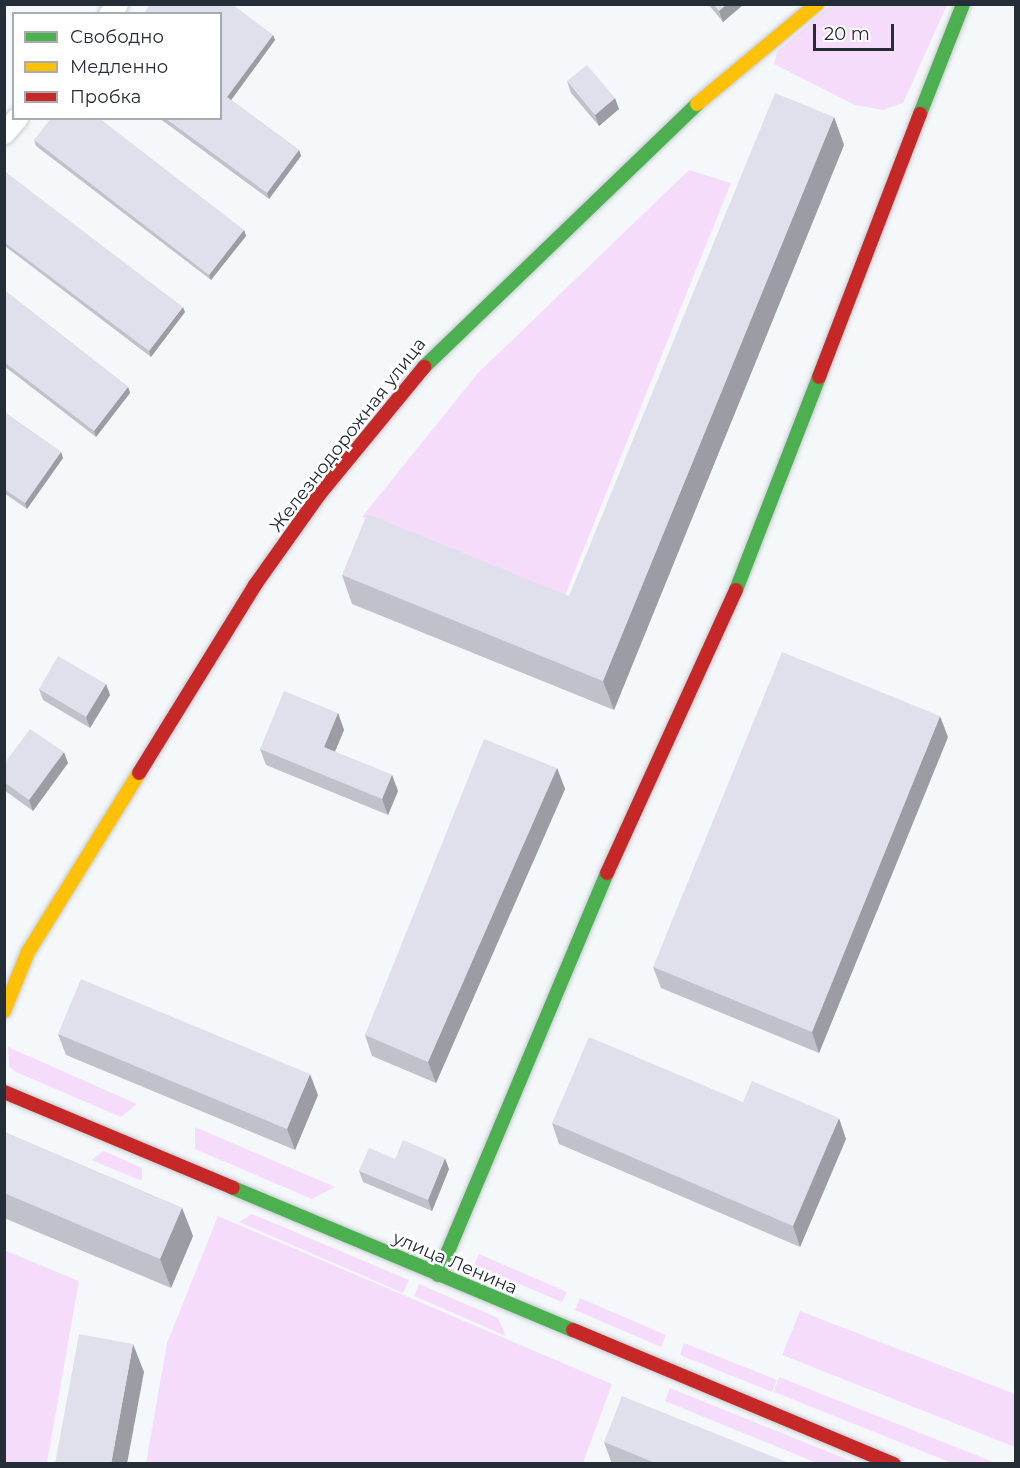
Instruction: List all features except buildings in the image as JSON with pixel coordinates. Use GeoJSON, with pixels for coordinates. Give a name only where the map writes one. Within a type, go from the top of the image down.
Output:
{"type":"FeatureCollection","features":[{"type":"Feature","properties":{"kind":"street","name":"Железнодорожная улица"},"geometry":{"type":"LineString","coordinates":[[4,1011],[28,952],[255,585],[319,495],[446,341],[727,76],[817,4]]}},
{"type":"Feature","properties":{"kind":"street"},"geometry":{"type":"LineString","coordinates":[[438,1275],[574,945],[722,626],[963,4]]}},
{"type":"Feature","properties":{"kind":"street"},"geometry":{"type":"LineString","coordinates":[[4,133],[15,120]]}},
{"type":"Feature","properties":{"kind":"street","name":"улица Ленина"},"geometry":{"type":"LineString","coordinates":[[4,1092],[894,1464]]}},
{"type":"Feature","properties":{"kind":"shaded area"},"geometry":{"type":"Polygon","coordinates":[[[831,5],[947,5],[903,103],[883,110],[855,105],[774,64],[777,52],[831,5]]]}},
{"type":"Feature","properties":{"kind":"shaded area"},"geometry":{"type":"Polygon","coordinates":[[[689,170],[731,183],[564,598],[362,517],[478,373],[689,170]]]}},
{"type":"Feature","properties":{"kind":"shaded area"},"geometry":{"type":"Polygon","coordinates":[[[8,1047],[137,1104],[121,1117],[16,1072],[9,1066],[8,1047]]]}},
{"type":"Feature","properties":{"kind":"shaded area"},"geometry":{"type":"Polygon","coordinates":[[[195,1127],[335,1187],[312,1199],[195,1149],[195,1127]]]}},
{"type":"Feature","properties":{"kind":"shaded area"},"geometry":{"type":"Polygon","coordinates":[[[104,1151],[142,1168],[142,1181],[91,1160],[104,1151]]]}},
{"type":"Feature","properties":{"kind":"shaded area"},"geometry":{"type":"Polygon","coordinates":[[[252,1214],[409,1280],[403,1293],[239,1222],[252,1214]]]}},
{"type":"Feature","properties":{"kind":"shaded area"},"geometry":{"type":"Polygon","coordinates":[[[218,1216],[612,1384],[583,1463],[146,1463],[167,1343],[218,1216]]]}},
{"type":"Feature","properties":{"kind":"shaded area"},"geometry":{"type":"Polygon","coordinates":[[[4,1250],[79,1281],[47,1463],[5,1463],[4,1250]]]}},
{"type":"Feature","properties":{"kind":"shaded area"},"geometry":{"type":"Polygon","coordinates":[[[479,1254],[567,1292],[562,1302],[474,1265],[479,1254]]]}},
{"type":"Feature","properties":{"kind":"shaded area"},"geometry":{"type":"Polygon","coordinates":[[[419,1284],[498,1318],[506,1336],[414,1296],[419,1284]]]}},
{"type":"Feature","properties":{"kind":"shaded area"},"geometry":{"type":"Polygon","coordinates":[[[580,1298],[666,1335],[661,1347],[575,1310],[580,1298]]]}},
{"type":"Feature","properties":{"kind":"shaded area"},"geometry":{"type":"Polygon","coordinates":[[[800,1311],[1015,1394],[1015,1447],[782,1355],[800,1311]]]}},
{"type":"Feature","properties":{"kind":"shaded area"},"geometry":{"type":"Polygon","coordinates":[[[684,1343],[777,1380],[772,1392],[680,1355],[684,1343]]]}},
{"type":"Feature","properties":{"kind":"shaded area"},"geometry":{"type":"Polygon","coordinates":[[[779,1377],[996,1463],[952,1463],[774,1392],[779,1377]]]}},
{"type":"Feature","properties":{"kind":"shaded area"},"geometry":{"type":"Polygon","coordinates":[[[670,1388],[856,1463],[817,1463],[665,1401],[670,1388]]]}},
{"type":"Feature","properties":{"kind":"traffic: fast"},"geometry":{"type":"LineString","coordinates":[[920,114],[963,4]]}},
{"type":"Feature","properties":{"kind":"traffic: fast"},"geometry":{"type":"LineString","coordinates":[[424,367],[697,104]]}},
{"type":"Feature","properties":{"kind":"traffic: fast"},"geometry":{"type":"LineString","coordinates":[[736,590],[819,377]]}},
{"type":"Feature","properties":{"kind":"traffic: fast"},"geometry":{"type":"LineString","coordinates":[[438,1275],[607,873]]}},
{"type":"Feature","properties":{"kind":"traffic: fast"},"geometry":{"type":"LineString","coordinates":[[233,1188],[573,1330]]}},
{"type":"Feature","properties":{"kind":"traffic: slow"},"geometry":{"type":"LineString","coordinates":[[697,104],[817,4]]}},
{"type":"Feature","properties":{"kind":"traffic: slow"},"geometry":{"type":"LineString","coordinates":[[4,1011],[28,952],[139,773]]}},
{"type":"Feature","properties":{"kind":"traffic: jam"},"geometry":{"type":"LineString","coordinates":[[819,377],[920,114]]}},
{"type":"Feature","properties":{"kind":"traffic: jam"},"geometry":{"type":"LineString","coordinates":[[139,773],[255,585],[319,495],[424,367]]}},
{"type":"Feature","properties":{"kind":"traffic: jam"},"geometry":{"type":"LineString","coordinates":[[607,873],[736,590]]}},
{"type":"Feature","properties":{"kind":"traffic: jam"},"geometry":{"type":"LineString","coordinates":[[4,1092],[233,1188]]}},
{"type":"Feature","properties":{"kind":"traffic: jam"},"geometry":{"type":"LineString","coordinates":[[573,1330],[894,1464]]}}]}
